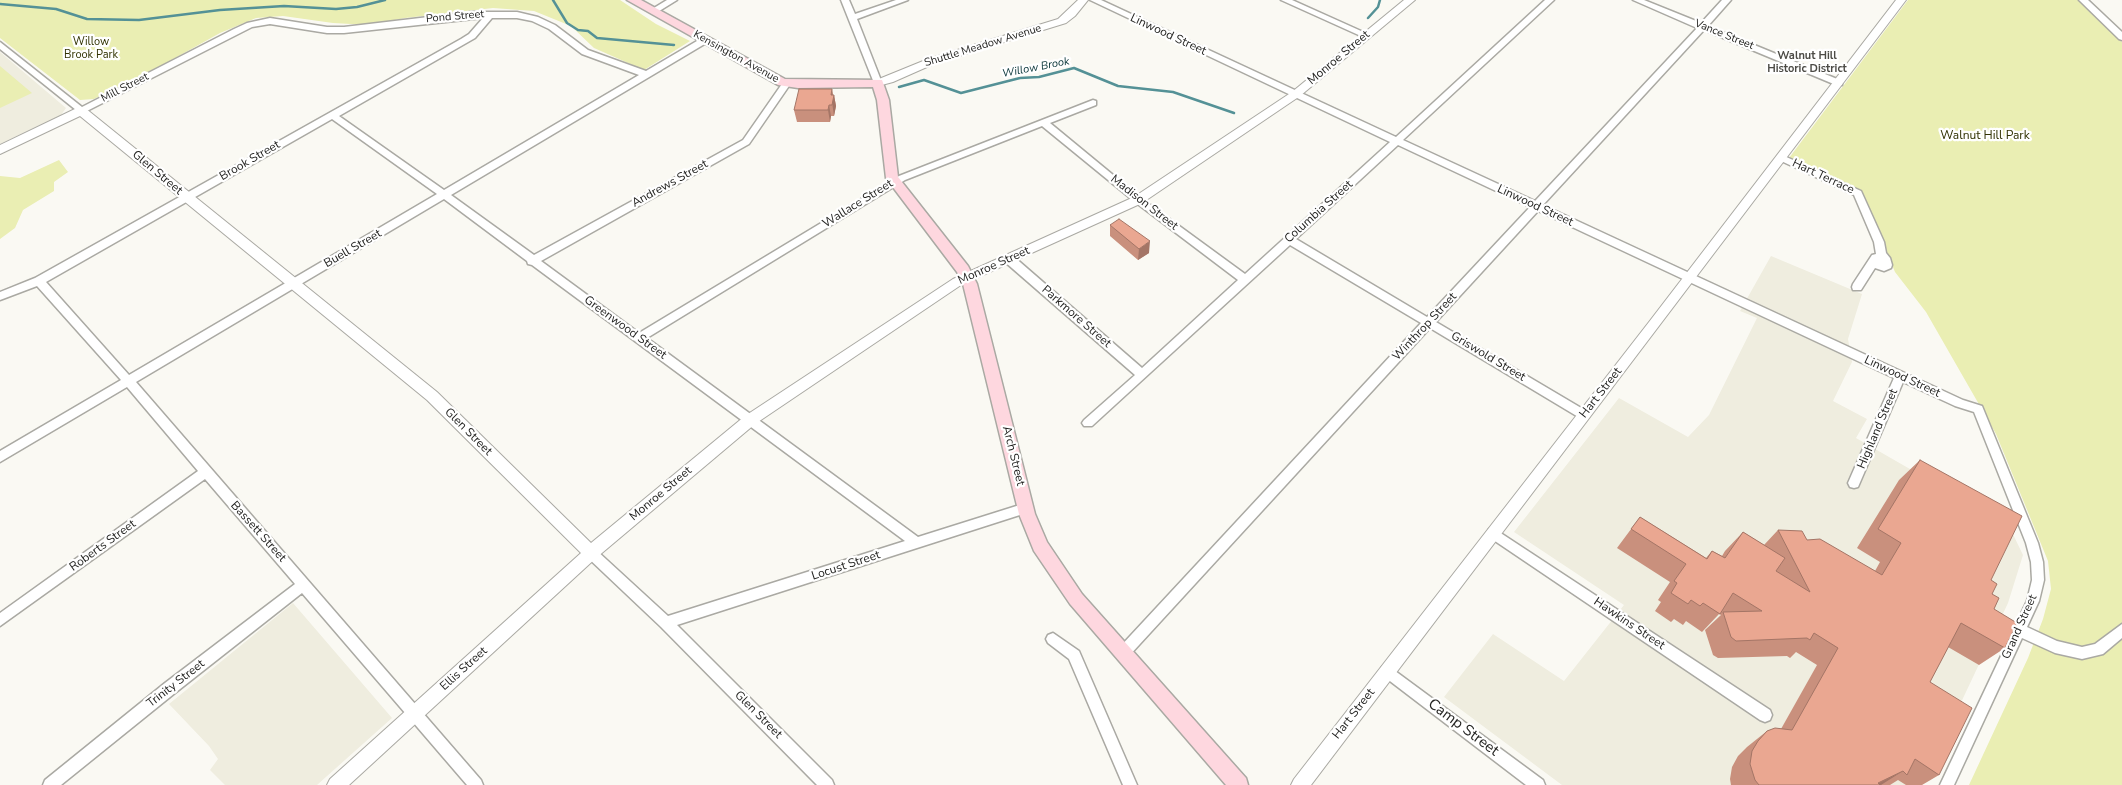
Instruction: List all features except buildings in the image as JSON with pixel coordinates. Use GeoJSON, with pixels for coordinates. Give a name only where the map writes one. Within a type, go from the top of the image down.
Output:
{"type":"FeatureCollection","features":[{"type":"Feature","properties":{"kind":"main road","name":"Kensington Avenue"},"geometry":{"type":"LineString","coordinates":[[633,0],[774,79],[786,83],[878,83]]}},
{"type":"Feature","properties":{"kind":"main road","name":"Arch Street"},"geometry":{"type":"LineString","coordinates":[[878,83],[882,97],[891,174],[894,182],[967,277],[971,287],[1026,508],[1037,539],[1054,570],[1076,599],[1239,785]]}},
{"type":"Feature","properties":{"kind":"street"},"geometry":{"type":"LineString","coordinates":[[653,11],[673,0]]}},
{"type":"Feature","properties":{"kind":"street"},"geometry":{"type":"LineString","coordinates":[[845,0],[878,83]]}},
{"type":"Feature","properties":{"kind":"street"},"geometry":{"type":"LineString","coordinates":[[852,18],[904,0]]}},
{"type":"Feature","properties":{"kind":"street","name":"Shuttle Meadow Avenue"},"geometry":{"type":"LineString","coordinates":[[878,83],[889,80],[927,62],[1062,21],[1072,14],[1083,0]]}},
{"type":"Feature","properties":{"kind":"street","name":"Linwood Street"},"geometry":{"type":"LineString","coordinates":[[1094,0],[1900,376],[1961,404],[1978,408]]}},
{"type":"Feature","properties":{"kind":"street"},"geometry":{"type":"LineString","coordinates":[[1285,0],[1366,35]]}},
{"type":"Feature","properties":{"kind":"street","name":"Monroe Street"},"geometry":{"type":"LineString","coordinates":[[591,553],[750,420],[948,287],[1138,200],[1296,94],[1410,0]]}},
{"type":"Feature","properties":{"kind":"street","name":"Columbia Street"},"geometry":{"type":"LineString","coordinates":[[1088,423],[1550,0]]}},
{"type":"Feature","properties":{"kind":"street","name":"Vance Street"},"geometry":{"type":"LineString","coordinates":[[1637,0],[1839,82]]}},
{"type":"Feature","properties":{"kind":"street","name":"Winthrop Street"},"geometry":{"type":"LineString","coordinates":[[1123,653],[1727,0]]}},
{"type":"Feature","properties":{"kind":"street","name":"Hart Street"},"geometry":{"type":"LineString","coordinates":[[1300,785],[1782,158],[1901,0]]}},
{"type":"Feature","properties":{"kind":"street"},"geometry":{"type":"LineString","coordinates":[[2083,0],[2122,37]]}},
{"type":"Feature","properties":{"kind":"street","name":"Brook Street"},"geometry":{"type":"LineString","coordinates":[[0,296],[39,281],[464,41],[472,36],[492,14]]}},
{"type":"Feature","properties":{"kind":"street","name":"Pond Street"},"geometry":{"type":"LineString","coordinates":[[250,25],[278,21],[327,30],[344,30],[471,15],[517,14],[552,27],[585,52],[647,75]]}},
{"type":"Feature","properties":{"kind":"street","name":"Mill Street"},"geometry":{"type":"LineString","coordinates":[[0,150],[81,111],[216,40],[250,25]]}},
{"type":"Feature","properties":{"kind":"street","name":"Buell Street"},"geometry":{"type":"LineString","coordinates":[[0,457],[705,40]]}},
{"type":"Feature","properties":{"kind":"street"},"geometry":{"type":"LineString","coordinates":[[0,45],[81,111]]}},
{"type":"Feature","properties":{"kind":"street","name":"Andrews Street"},"geometry":{"type":"LineString","coordinates":[[532,261],[746,142],[786,83]]}},
{"type":"Feature","properties":{"kind":"street","name":"Wallace Street"},"geometry":{"type":"LineString","coordinates":[[639,338],[894,182],[974,148],[1093,104]]}},
{"type":"Feature","properties":{"kind":"street","name":"Glen Street"},"geometry":{"type":"LineString","coordinates":[[81,111],[432,396],[591,553],[666,623],[827,785]]}},
{"type":"Feature","properties":{"kind":"street","name":"Greenwood Street"},"geometry":{"type":"LineString","coordinates":[[332,115],[445,195],[916,543]]}},
{"type":"Feature","properties":{"kind":"street","name":"Madison Street"},"geometry":{"type":"LineString","coordinates":[[1044,123],[1138,200],[1245,280]]}},
{"type":"Feature","properties":{"kind":"street","name":"Hart Terrace"},"geometry":{"type":"LineString","coordinates":[[1782,158],[1858,193],[1879,242],[1881,254],[1857,287]]}},
{"type":"Feature","properties":{"kind":"street","name":"Griswold Street"},"geometry":{"type":"LineString","coordinates":[[1288,239],[1584,414]]}},
{"type":"Feature","properties":{"kind":"street","name":"Parkmore Street"},"geometry":{"type":"LineString","coordinates":[[1009,259],[1142,375]]}},
{"type":"Feature","properties":{"kind":"street","name":"Bassett Street"},"geometry":{"type":"LineString","coordinates":[[39,281],[128,381],[205,473],[304,584],[476,785]]}},
{"type":"Feature","properties":{"kind":"street","name":"Highland Street"},"geometry":{"type":"LineString","coordinates":[[1854,482],[1900,376]]}},
{"type":"Feature","properties":{"kind":"street","name":"Grand Street"},"geometry":{"type":"LineString","coordinates":[[1946,785],[2036,594],[2038,580],[2037,562],[2029,536],[1978,408]]}},
{"type":"Feature","properties":{"kind":"street","name":"Roberts Street"},"geometry":{"type":"LineString","coordinates":[[0,620],[205,473]]}},
{"type":"Feature","properties":{"kind":"street","name":"Locust Street"},"geometry":{"type":"LineString","coordinates":[[666,623],[1026,508]]}},
{"type":"Feature","properties":{"kind":"street","name":"Hawkins Street"},"geometry":{"type":"LineString","coordinates":[[1493,533],[1765,715]]}},
{"type":"Feature","properties":{"kind":"street","name":"Ellis Street"},"geometry":{"type":"LineString","coordinates":[[336,785],[591,553]]}},
{"type":"Feature","properties":{"kind":"street","name":"Trinity Street"},"geometry":{"type":"LineString","coordinates":[[50,785],[170,688],[304,584]]}},
{"type":"Feature","properties":{"kind":"street"},"geometry":{"type":"LineString","coordinates":[[2019,630],[2051,646],[2082,653],[2098,650],[2122,630]]}},
{"type":"Feature","properties":{"kind":"street"},"geometry":{"type":"LineString","coordinates":[[1052,639],[1074,655],[1130,785]]}},
{"type":"Feature","properties":{"kind":"street","name":"Camp Street"},"geometry":{"type":"LineString","coordinates":[[1387,671],[1538,785]]}},
{"type":"Feature","properties":{"kind":"shaded area"},"geometry":{"type":"Polygon","coordinates":[[[0,52],[66,108],[61,115],[0,144],[0,52]]]}},
{"type":"Feature","properties":{"kind":"shaded area"},"geometry":{"type":"Polygon","coordinates":[[[1771,256],[1862,294],[1848,339],[1852,362],[1833,401],[1867,419],[1856,438],[2009,526],[2023,555],[2008,603],[1922,785],[1562,785],[1444,697],[1493,634],[1564,681],[1624,605],[1514,532],[1619,398],[1688,437],[1709,415],[1757,318],[1740,311],[1771,256]]]}},
{"type":"Feature","properties":{"kind":"shaded area"},"geometry":{"type":"Polygon","coordinates":[[[293,603],[392,718],[317,785],[225,785],[210,770],[218,759],[209,746],[169,704],[293,603]]]}},
{"type":"Feature","properties":{"kind":"green space","name":"Willow Brook Park"},"geometry":{"type":"Polygon","coordinates":[[[0,0],[620,0],[656,24],[690,41],[644,70],[594,48],[571,26],[534,11],[493,8],[405,18],[369,25],[333,23],[283,16],[256,18],[220,33],[166,63],[94,99],[80,100],[0,38],[0,0]]]}},
{"type":"Feature","properties":{"kind":"green space","name":"Walnut Hill Park"},"geometry":{"type":"Polygon","coordinates":[[[1908,0],[2078,0],[2122,42],[2122,785],[1969,785],[2028,658],[2043,619],[2051,589],[2048,561],[1996,434],[1926,312],[1895,272],[1863,194],[1789,158],[1908,0]]]}},
{"type":"Feature","properties":{"kind":"green space"},"geometry":{"type":"Polygon","coordinates":[[[0,66],[32,93],[0,108],[0,66]]]}},
{"type":"Feature","properties":{"kind":"green space"},"geometry":{"type":"Polygon","coordinates":[[[59,160],[68,172],[54,182],[54,191],[23,210],[15,228],[0,239],[0,176],[20,178],[59,160]]]}},
{"type":"Feature","properties":{"kind":"waterway","name":"Willow Brook"},"geometry":{"type":"LineString","coordinates":[[0,4],[56,9],[87,19],[139,20],[220,10],[284,6],[336,9],[357,7],[385,0]]}},
{"type":"Feature","properties":{"kind":"waterway","name":"Willow Brook"},"geometry":{"type":"LineString","coordinates":[[553,0],[567,23],[578,30],[588,31],[597,38],[674,45]]}},
{"type":"Feature","properties":{"kind":"waterway","name":"Willow Brook"},"geometry":{"type":"LineString","coordinates":[[1368,18],[1378,7],[1380,0]]}},
{"type":"Feature","properties":{"kind":"waterway","name":"Willow Brook"},"geometry":{"type":"LineString","coordinates":[[899,87],[924,80],[961,93],[1020,78],[1039,77],[1074,68],[1118,86],[1173,92],[1234,113]]}},
{"type":"Feature","properties":{"kind":"district","name":"Walnut Hill Historic District"},"geometry":{"type":"Point","coordinates":[1807,62]}}]}
